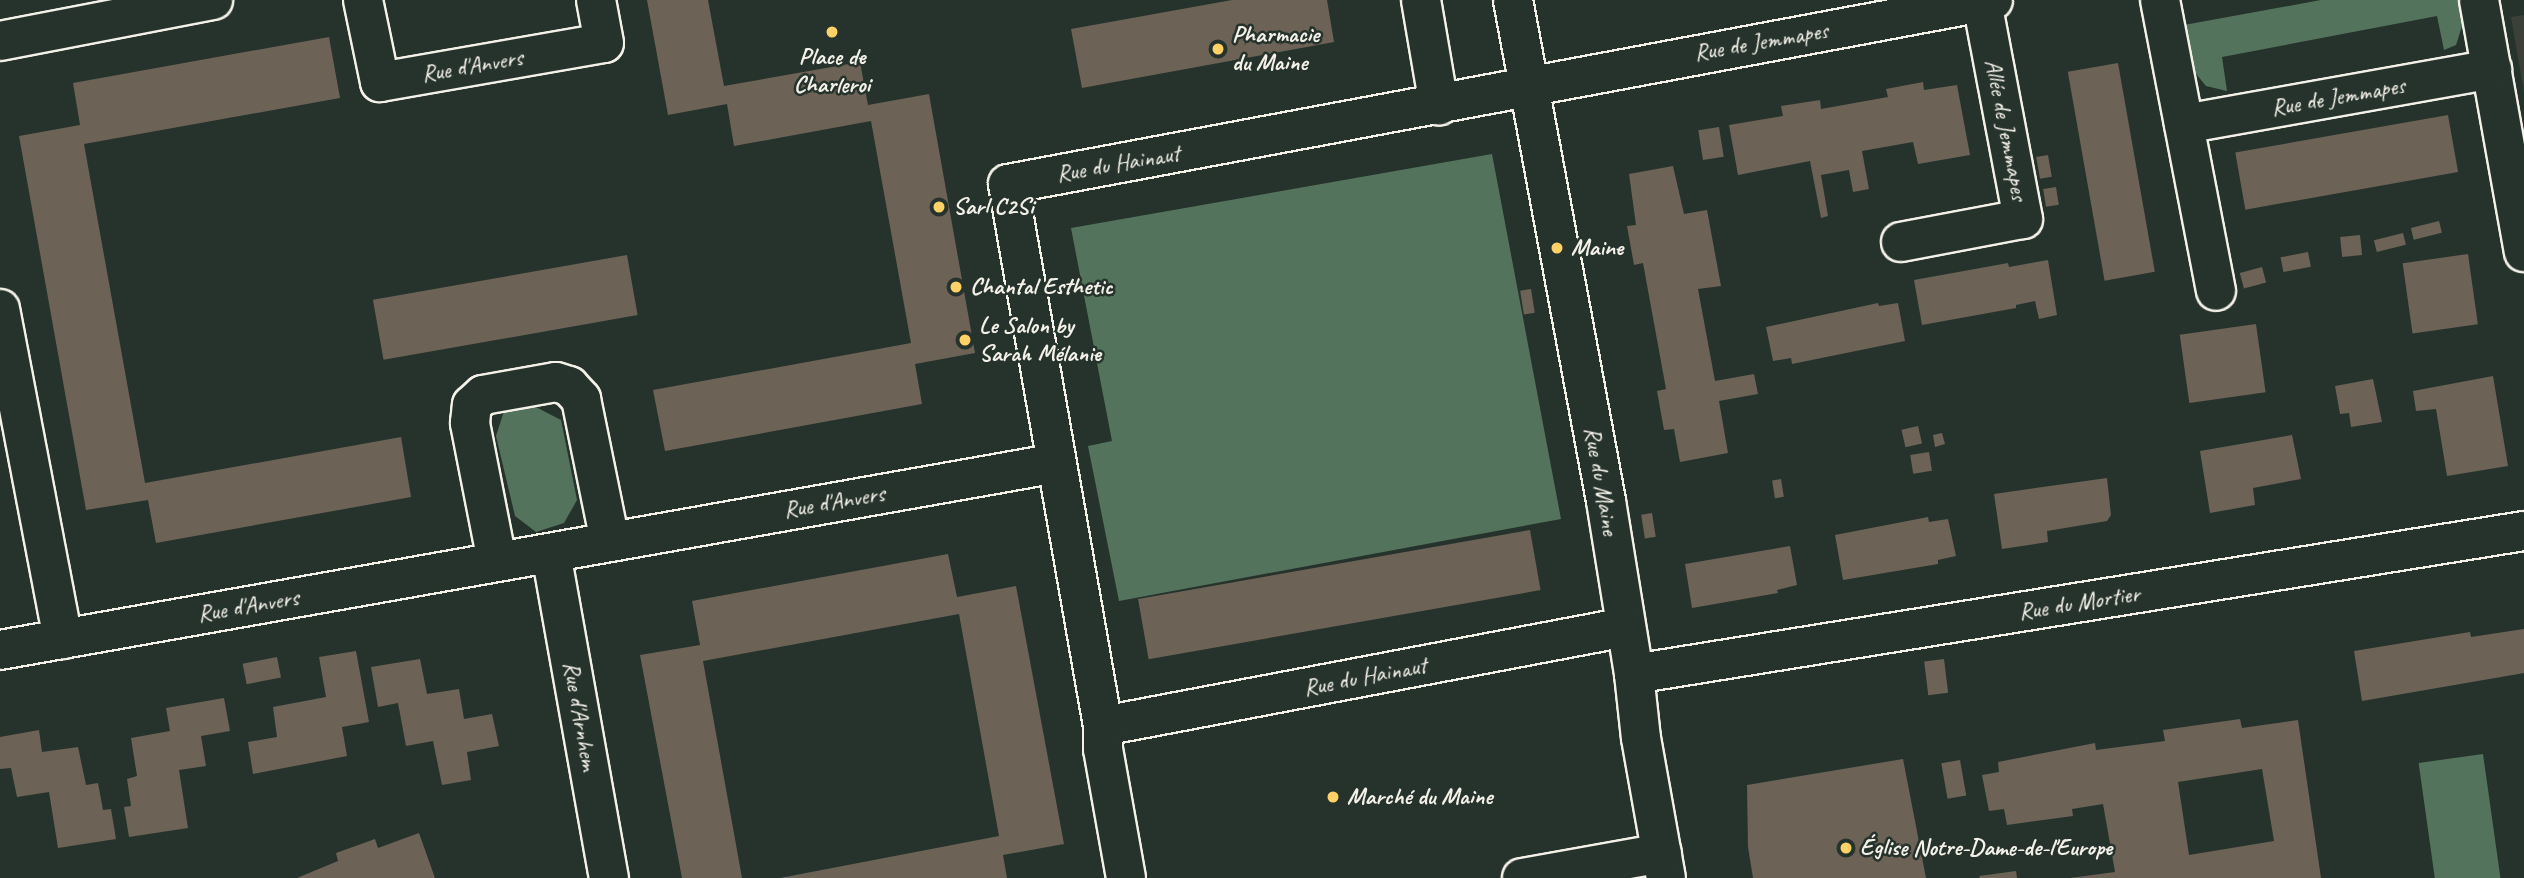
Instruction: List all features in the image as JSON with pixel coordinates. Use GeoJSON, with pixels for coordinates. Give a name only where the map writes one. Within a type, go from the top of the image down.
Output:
{"type":"FeatureCollection","features":[{"type":"Feature","properties":{"kind":"street"},"geometry":{"type":"LineString","coordinates":[[0,41],[213,0]]}},
{"type":"Feature","properties":{"kind":"street","name":"Rue d'Anvers"},"geometry":{"type":"LineString","coordinates":[[363,0],[380,82],[604,43],[596,0]]}},
{"type":"Feature","properties":{"kind":"street"},"geometry":{"type":"LineString","coordinates":[[1421,0],[1439,105],[1528,85]]}},
{"type":"Feature","properties":{"kind":"street","name":"Rue du Maine"},"geometry":{"type":"LineString","coordinates":[[1513,0],[1626,627],[1641,738],[1664,866]]}},
{"type":"Feature","properties":{"kind":"street"},"geometry":{"type":"LineString","coordinates":[[2160,0],[2216,291]]}},
{"type":"Feature","properties":{"kind":"street"},"geometry":{"type":"LineString","coordinates":[[2479,0],[2524,253]]}},
{"type":"Feature","properties":{"kind":"street","name":"Rue de Jemmapes"},"geometry":{"type":"LineString","coordinates":[[1528,85],[1851,13],[1987,1]]}},
{"type":"Feature","properties":{"kind":"street","name":"Allée de Jemmapes"},"geometry":{"type":"LineString","coordinates":[[1901,242],[2023,219],[1987,1]]}},
{"type":"Feature","properties":{"kind":"street","name":"Rue de Jemmapes"},"geometry":{"type":"LineString","coordinates":[[2184,124],[2491,69]]}},
{"type":"Feature","properties":{"kind":"street","name":"Rue du Hainaut"},"geometry":{"type":"LineString","coordinates":[[1126,878],[1103,750],[1104,726],[1008,184],[1439,105]]}},
{"type":"Feature","properties":{"kind":"street"},"geometry":{"type":"LineString","coordinates":[[0,309],[63,639]]}},
{"type":"Feature","properties":{"kind":"street"},"geometry":{"type":"LineString","coordinates":[[497,561],[470,423],[472,405],[483,395],[556,382],[569,386],[581,398],[610,542]]}},
{"type":"Feature","properties":{"kind":"street","name":"Rue d'Anvers"},"geometry":{"type":"LineString","coordinates":[[0,650],[1057,463]]}},
{"type":"Feature","properties":{"kind":"street","name":"Rue du Mortier"},"geometry":{"type":"LineString","coordinates":[[1634,674],[2524,531]]}},
{"type":"Feature","properties":{"kind":"street","name":"Rue d'Arnhem"},"geometry":{"type":"LineString","coordinates":[[551,554],[609,878]]}},
{"type":"Feature","properties":{"kind":"street","name":"Rue du Hainaut"},"geometry":{"type":"LineString","coordinates":[[1104,726],[1626,627]]}},
{"type":"Feature","properties":{"kind":"street"},"geometry":{"type":"LineString","coordinates":[[1522,878],[1664,866]]}},
{"type":"Feature","properties":{"kind":"shaded area"},"geometry":{"type":"Polygon","coordinates":[[[2524,15],[2524,92],[2511,17],[2524,15]]]}},
{"type":"Feature","properties":{"kind":"green space"},"geometry":{"type":"Polygon","coordinates":[[[2321,0],[2461,0],[2462,26],[2456,45],[2444,50],[2437,16],[2222,57],[2227,91],[2206,86],[2188,64],[2184,25],[2321,0]]]}},
{"type":"Feature","properties":{"kind":"green space"},"geometry":{"type":"Polygon","coordinates":[[[1492,154],[1561,519],[1119,601],[1088,446],[1112,441],[1071,228],[1492,154]]]}},
{"type":"Feature","properties":{"kind":"green space"},"geometry":{"type":"Polygon","coordinates":[[[530,404],[561,420],[577,500],[564,523],[536,532],[515,516],[496,436],[504,411],[530,404]]]}},
{"type":"Feature","properties":{"kind":"green space"},"geometry":{"type":"Polygon","coordinates":[[[2483,754],[2500,878],[2435,878],[2419,763],[2483,754]]]}},
{"type":"Feature","properties":{"kind":"building"},"geometry":{"type":"Polygon","coordinates":[[[647,0],[708,0],[724,86],[860,62],[868,105],[929,94],[975,353],[915,364],[922,404],[665,451],[653,390],[911,343],[871,121],[734,146],[727,104],[668,115],[647,0]]]}},
{"type":"Feature","properties":{"kind":"building"},"geometry":{"type":"Polygon","coordinates":[[[1232,0],[1327,0],[1334,42],[1082,88],[1071,29],[1232,0]]]}},
{"type":"Feature","properties":{"kind":"building"},"geometry":{"type":"Polygon","coordinates":[[[329,37],[340,98],[84,144],[145,483],[401,437],[411,497],[156,543],[148,500],[86,510],[19,136],[80,125],[73,83],[329,37]]]}},
{"type":"Feature","properties":{"kind":"building"},"geometry":{"type":"Polygon","coordinates":[[[2118,63],[2155,272],[2105,281],[2068,72],[2118,63]]]}},
{"type":"Feature","properties":{"kind":"building"},"geometry":{"type":"Polygon","coordinates":[[[1923,82],[1924,90],[1957,85],[1970,155],[1918,164],[1913,142],[1862,151],[1869,189],[1853,192],[1849,170],[1821,175],[1828,216],[1821,218],[1810,161],[1738,175],[1729,125],[1783,116],[1781,106],[1820,100],[1821,109],[1888,97],[1886,89],[1923,82]]]}},
{"type":"Feature","properties":{"kind":"building"},"geometry":{"type":"Polygon","coordinates":[[[2448,115],[2458,172],[2245,210],[2235,153],[2448,115]]]}},
{"type":"Feature","properties":{"kind":"building"},"geometry":{"type":"Polygon","coordinates":[[[1719,127],[1724,157],[1703,160],[1698,130],[1719,127]]]}},
{"type":"Feature","properties":{"kind":"building"},"geometry":{"type":"Polygon","coordinates":[[[2048,155],[2052,177],[2040,179],[2036,157],[2048,155]]]}},
{"type":"Feature","properties":{"kind":"building"},"geometry":{"type":"Polygon","coordinates":[[[1673,166],[1684,214],[1707,210],[1721,286],[1698,289],[1715,381],[1754,374],[1758,394],[1719,401],[1728,453],[1680,462],[1674,429],[1664,430],[1657,391],[1666,389],[1643,263],[1634,265],[1627,226],[1636,225],[1629,174],[1673,166]]]}},
{"type":"Feature","properties":{"kind":"building"},"geometry":{"type":"Polygon","coordinates":[[[2056,187],[2059,205],[2046,207],[2043,189],[2056,187]]]}},
{"type":"Feature","properties":{"kind":"building"},"geometry":{"type":"Polygon","coordinates":[[[2439,221],[2442,233],[2414,240],[2411,228],[2439,221]]]}},
{"type":"Feature","properties":{"kind":"building"},"geometry":{"type":"Polygon","coordinates":[[[2403,233],[2406,245],[2377,252],[2374,240],[2403,233]]]}},
{"type":"Feature","properties":{"kind":"building"},"geometry":{"type":"Polygon","coordinates":[[[2360,235],[2362,255],[2342,257],[2340,237],[2360,235]]]}},
{"type":"Feature","properties":{"kind":"building"},"geometry":{"type":"Polygon","coordinates":[[[2308,252],[2311,267],[2283,272],[2281,257],[2308,252]]]}},
{"type":"Feature","properties":{"kind":"building"},"geometry":{"type":"Polygon","coordinates":[[[2468,254],[2478,324],[2413,333],[2403,263],[2468,254]]]}},
{"type":"Feature","properties":{"kind":"building"},"geometry":{"type":"Polygon","coordinates":[[[627,255],[638,315],[384,360],[373,300],[627,255]]]}},
{"type":"Feature","properties":{"kind":"building"},"geometry":{"type":"Polygon","coordinates":[[[2048,260],[2057,315],[2039,319],[2035,301],[2016,305],[2016,308],[1922,325],[1914,280],[2008,263],[2009,267],[2048,260]]]}},
{"type":"Feature","properties":{"kind":"building"},"geometry":{"type":"Polygon","coordinates":[[[2262,267],[2266,282],[2244,288],[2240,273],[2262,267]]]}},
{"type":"Feature","properties":{"kind":"building"},"geometry":{"type":"Polygon","coordinates":[[[1531,289],[1535,313],[1524,314],[1520,291],[1531,289]]]}},
{"type":"Feature","properties":{"kind":"building"},"geometry":{"type":"Polygon","coordinates":[[[1878,303],[1879,306],[1898,303],[1905,341],[1792,364],[1791,358],[1773,361],[1766,327],[1878,303]]]}},
{"type":"Feature","properties":{"kind":"building"},"geometry":{"type":"Polygon","coordinates":[[[2256,324],[2266,392],[2189,403],[2180,335],[2256,324]]]}},
{"type":"Feature","properties":{"kind":"building"},"geometry":{"type":"Polygon","coordinates":[[[2493,376],[2508,466],[2447,476],[2436,409],[2416,411],[2413,391],[2493,376]]]}},
{"type":"Feature","properties":{"kind":"building"},"geometry":{"type":"Polygon","coordinates":[[[2373,379],[2382,422],[2351,427],[2349,413],[2340,414],[2335,386],[2373,379]]]}},
{"type":"Feature","properties":{"kind":"building"},"geometry":{"type":"Polygon","coordinates":[[[1918,426],[1922,444],[1905,447],[1901,430],[1918,426]]]}},
{"type":"Feature","properties":{"kind":"building"},"geometry":{"type":"Polygon","coordinates":[[[1942,433],[1945,444],[1935,447],[1933,435],[1942,433]]]}},
{"type":"Feature","properties":{"kind":"building"},"geometry":{"type":"Polygon","coordinates":[[[2292,435],[2301,479],[2253,488],[2255,505],[2210,513],[2200,451],[2292,435]]]}},
{"type":"Feature","properties":{"kind":"building"},"geometry":{"type":"Polygon","coordinates":[[[1929,452],[1932,471],[1913,474],[1910,455],[1929,452]]]}},
{"type":"Feature","properties":{"kind":"building"},"geometry":{"type":"Polygon","coordinates":[[[2107,478],[2111,515],[2107,521],[2047,531],[2048,542],[2002,549],[1994,494],[2107,478]]]}},
{"type":"Feature","properties":{"kind":"building"},"geometry":{"type":"Polygon","coordinates":[[[1781,479],[1784,497],[1775,498],[1772,480],[1781,479]]]}},
{"type":"Feature","properties":{"kind":"building"},"geometry":{"type":"Polygon","coordinates":[[[1652,513],[1656,537],[1645,538],[1641,515],[1652,513]]]}},
{"type":"Feature","properties":{"kind":"building"},"geometry":{"type":"Polygon","coordinates":[[[1928,517],[1929,522],[1948,519],[1956,556],[1938,560],[1938,564],[1843,580],[1835,535],[1928,517]]]}},
{"type":"Feature","properties":{"kind":"building"},"geometry":{"type":"Polygon","coordinates":[[[1530,530],[1541,590],[1149,659],[1138,599],[1530,530]]]}},
{"type":"Feature","properties":{"kind":"building"},"geometry":{"type":"Polygon","coordinates":[[[1790,546],[1797,585],[1777,590],[1778,593],[1692,608],[1685,564],[1790,546]]]}},
{"type":"Feature","properties":{"kind":"building"},"geometry":{"type":"Polygon","coordinates":[[[948,554],[957,597],[1016,586],[1064,844],[1003,855],[1007,878],[780,878],[999,836],[959,614],[703,661],[742,878],[682,878],[640,655],[700,645],[692,601],[948,554]]]}},
{"type":"Feature","properties":{"kind":"building"},"geometry":{"type":"Polygon","coordinates":[[[2524,629],[2524,673],[2362,701],[2354,651],[2470,632],[2471,637],[2524,629]]]}},
{"type":"Feature","properties":{"kind":"building"},"geometry":{"type":"Polygon","coordinates":[[[356,651],[369,722],[342,727],[347,756],[253,774],[248,742],[277,737],[273,707],[326,697],[319,657],[356,651]]]}},
{"type":"Feature","properties":{"kind":"building"},"geometry":{"type":"Polygon","coordinates":[[[277,657],[281,678],[247,684],[243,664],[277,657]]]}},
{"type":"Feature","properties":{"kind":"building"},"geometry":{"type":"Polygon","coordinates":[[[420,659],[427,694],[459,689],[464,719],[492,714],[499,746],[467,752],[471,780],[442,785],[433,741],[406,746],[398,703],[378,707],[371,667],[420,659]]]}},
{"type":"Feature","properties":{"kind":"building"},"geometry":{"type":"Polygon","coordinates":[[[1944,659],[1948,693],[1928,695],[1924,661],[1944,659]]]}},
{"type":"Feature","properties":{"kind":"building"},"geometry":{"type":"Polygon","coordinates":[[[224,698],[230,731],[201,736],[206,766],[179,770],[188,828],[129,837],[124,807],[131,806],[127,779],[137,776],[131,738],[170,731],[166,708],[224,698]]]}},
{"type":"Feature","properties":{"kind":"building"},"geometry":{"type":"Polygon","coordinates":[[[2240,719],[2242,728],[2298,720],[2321,878],[2070,878],[2115,872],[2103,804],[2072,809],[2073,816],[2007,825],[2004,809],[1989,811],[1982,775],[1999,772],[1998,762],[2095,743],[2096,750],[2165,741],[2163,730],[2240,719]],[[2262,769],[2178,782],[2189,855],[2274,841],[2262,769]]]}},
{"type":"Feature","properties":{"kind":"building"},"geometry":{"type":"Polygon","coordinates":[[[39,730],[42,752],[78,747],[86,785],[98,783],[103,810],[111,809],[116,839],[58,848],[49,792],[17,797],[11,768],[0,769],[0,737],[39,730]]]}},
{"type":"Feature","properties":{"kind":"building","name":"Église Notre-Dame-de-l'Europe"},"geometry":{"type":"Polygon","coordinates":[[[1903,759],[1926,878],[1753,878],[1748,847],[1747,785],[1903,759]]]}},
{"type":"Feature","properties":{"kind":"building"},"geometry":{"type":"Polygon","coordinates":[[[1960,760],[1966,795],[1948,799],[1941,763],[1960,760]]]}},
{"type":"Feature","properties":{"kind":"building"},"geometry":{"type":"Polygon","coordinates":[[[419,833],[435,878],[297,878],[338,861],[336,853],[375,839],[378,848],[419,833]]]}},
{"type":"Feature","properties":{"kind":"building"},"geometry":{"type":"Polygon","coordinates":[[[2016,871],[2017,878],[1979,876],[2016,871]]]}},
{"type":"Feature","properties":{"kind":"place","name":"Place de Charleroi"},"geometry":{"type":"Point","coordinates":[832,32]}},
{"type":"Feature","properties":{"kind":"place","name":"Pharmacie du Maine"},"geometry":{"type":"Point","coordinates":[1218,49]}},
{"type":"Feature","properties":{"kind":"place","name":"Sarl C2Si"},"geometry":{"type":"Point","coordinates":[939,207]}},
{"type":"Feature","properties":{"kind":"place","name":"Maine"},"geometry":{"type":"Point","coordinates":[1557,248]}},
{"type":"Feature","properties":{"kind":"place","name":"Chantal Esthetic"},"geometry":{"type":"Point","coordinates":[956,287]}},
{"type":"Feature","properties":{"kind":"place","name":"Le Salon by Sarah Mélanie"},"geometry":{"type":"Point","coordinates":[965,340]}},
{"type":"Feature","properties":{"kind":"place","name":"Marché du Maine"},"geometry":{"type":"Point","coordinates":[1333,797]}},
{"type":"Feature","properties":{"kind":"place","name":"Église Notre-Dame-de-l'Europe"},"geometry":{"type":"Point","coordinates":[1846,848]}}]}
